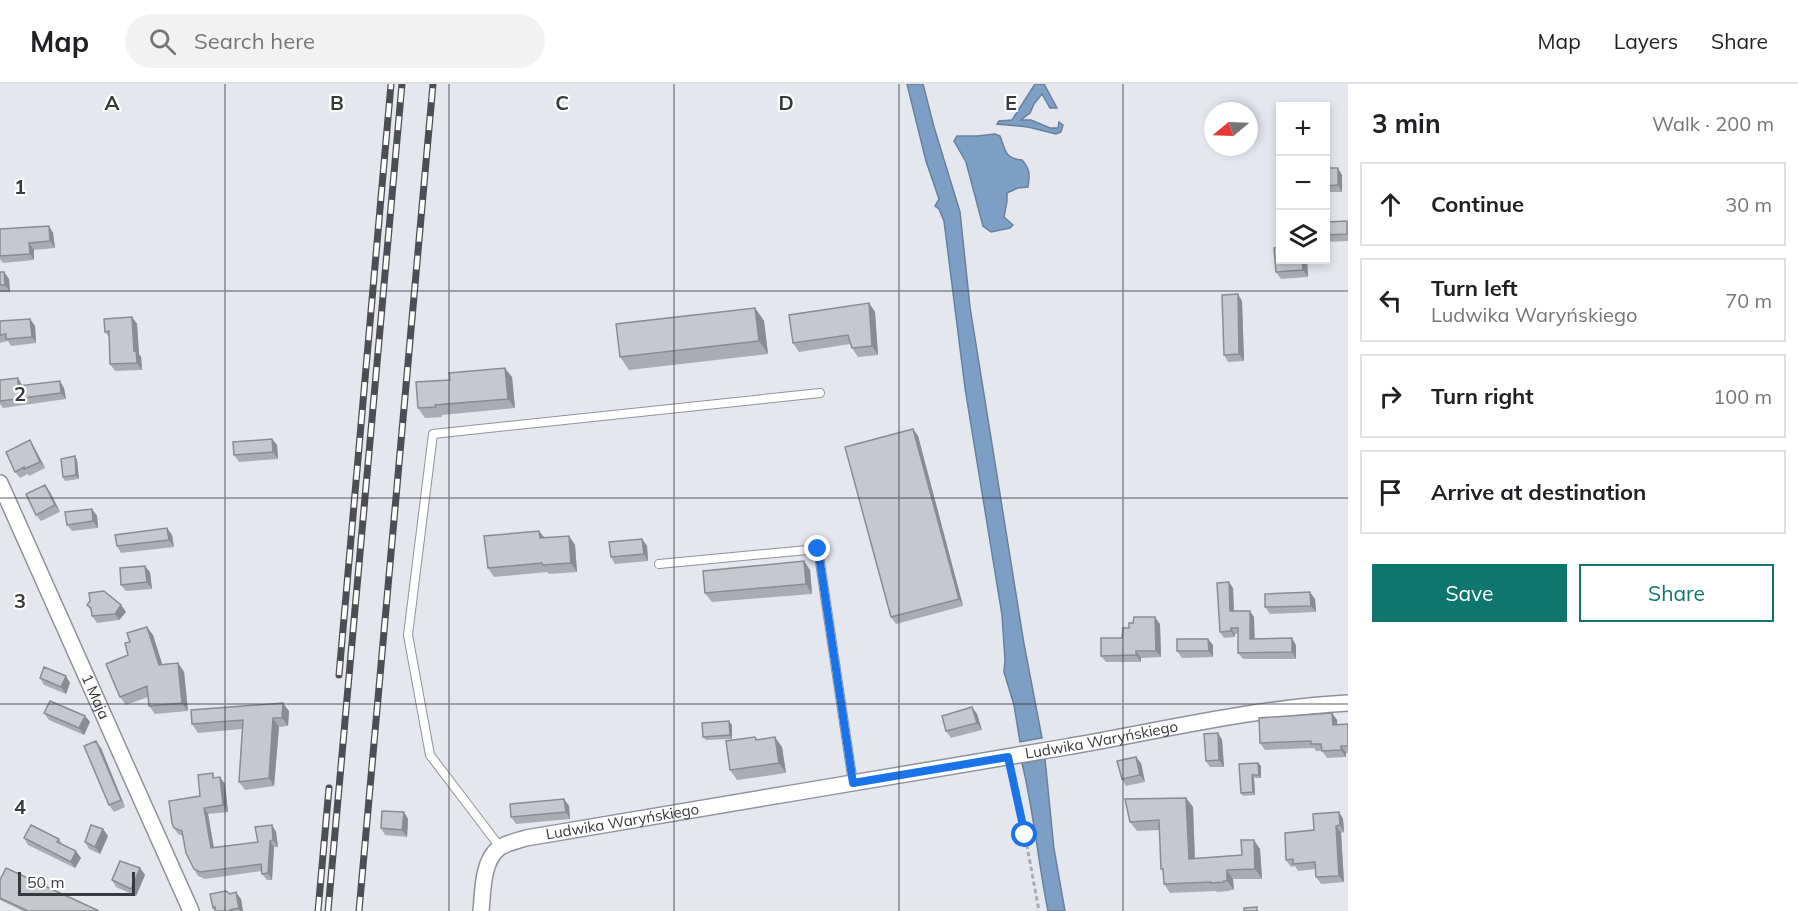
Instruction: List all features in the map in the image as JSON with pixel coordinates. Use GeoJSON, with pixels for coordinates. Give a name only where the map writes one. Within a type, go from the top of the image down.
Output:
{"type":"FeatureCollection","features":[{"type":"Feature","properties":{"kind":"street","name":"1 Maja"},"geometry":{"type":"LineString","coordinates":[[0,483],[191,911]]}},
{"type":"Feature","properties":{"kind":"street","name":"Ludwika Waryńskiego"},"geometry":{"type":"LineString","coordinates":[[500,848],[526,838],[1232,717],[1311,705],[1348,703]]}},
{"type":"Feature","properties":{"kind":"street"},"geometry":{"type":"LineString","coordinates":[[481,911],[487,869],[492,855],[500,848]]}},
{"type":"Feature","properties":{"kind":"lane"},"geometry":{"type":"LineString","coordinates":[[500,848],[430,755],[408,634],[433,435],[820,393]]}},
{"type":"Feature","properties":{"kind":"lane"},"geometry":{"type":"LineString","coordinates":[[659,564],[818,549],[853,783]]}},
{"type":"Feature","properties":{"kind":"path"},"geometry":{"type":"LineString","coordinates":[[1008,757],[1039,911]]}},
{"type":"Feature","properties":{"kind":"water"},"geometry":{"type":"Polygon","coordinates":[[[907,84],[923,84],[960,212],[970,307],[1024,644],[1042,738],[1020,742],[1014,705],[1004,672],[1002,615],[965,388],[944,221],[939,209],[935,206],[939,199],[926,161],[907,84]]]}},
{"type":"Feature","properties":{"kind":"water"},"geometry":{"type":"Polygon","coordinates":[[[1035,84],[1044,84],[1057,108],[1050,108],[1042,94],[1030,113],[1021,120],[1031,120],[1050,128],[1058,128],[1059,122],[1063,125],[1061,132],[1056,134],[1028,127],[997,124],[999,121],[1012,120],[1035,84]]]}},
{"type":"Feature","properties":{"kind":"water"},"geometry":{"type":"Polygon","coordinates":[[[995,134],[1000,136],[1005,150],[1012,158],[1025,163],[1029,179],[1028,187],[1007,193],[1004,217],[1013,225],[1010,228],[991,232],[983,226],[966,162],[954,141],[957,136],[995,134]]]}},
{"type":"Feature","properties":{"kind":"water"},"geometry":{"type":"Polygon","coordinates":[[[1045,759],[1054,849],[1065,911],[1048,911],[1022,763],[1045,759]]]}},
{"type":"Feature","properties":{"kind":"building"},"geometry":{"type":"Polygon","coordinates":[[[1330,168],[1338,168],[1338,185],[1330,186],[1330,168]]]}},
{"type":"Feature","properties":{"kind":"building"},"geometry":{"type":"Polygon","coordinates":[[[1347,221],[1347,234],[1330,235],[1330,222],[1347,221]]]}},
{"type":"Feature","properties":{"kind":"building"},"geometry":{"type":"Polygon","coordinates":[[[49,226],[50,241],[29,243],[30,254],[0,256],[0,229],[49,226]]]}},
{"type":"Feature","properties":{"kind":"building"},"geometry":{"type":"Polygon","coordinates":[[[1274,248],[1276,248],[1276,264],[1302,264],[1303,270],[1276,272],[1274,248]]]}},
{"type":"Feature","properties":{"kind":"building"},"geometry":{"type":"Polygon","coordinates":[[[0,272],[4,272],[5,285],[0,285],[0,272]]]}},
{"type":"Feature","properties":{"kind":"building"},"geometry":{"type":"Polygon","coordinates":[[[1238,294],[1239,354],[1224,355],[1222,295],[1238,294]]]}},
{"type":"Feature","properties":{"kind":"building"},"geometry":{"type":"Polygon","coordinates":[[[869,303],[872,346],[852,348],[848,335],[793,343],[789,315],[869,303]]]}},
{"type":"Feature","properties":{"kind":"building"},"geometry":{"type":"Polygon","coordinates":[[[755,308],[759,341],[620,357],[616,324],[755,308]]]}},
{"type":"Feature","properties":{"kind":"building"},"geometry":{"type":"Polygon","coordinates":[[[132,317],[137,363],[110,364],[109,331],[105,332],[104,319],[132,317]]]}},
{"type":"Feature","properties":{"kind":"building"},"geometry":{"type":"Polygon","coordinates":[[[30,319],[32,337],[6,339],[6,334],[0,335],[0,321],[30,319]]]}},
{"type":"Feature","properties":{"kind":"building"},"geometry":{"type":"Polygon","coordinates":[[[505,368],[508,399],[418,408],[416,382],[450,380],[449,373],[505,368]]]}},
{"type":"Feature","properties":{"kind":"building"},"geometry":{"type":"Polygon","coordinates":[[[18,378],[18,386],[60,381],[61,393],[0,401],[0,380],[18,378]]]}},
{"type":"Feature","properties":{"kind":"building"},"geometry":{"type":"Polygon","coordinates":[[[913,429],[959,599],[891,617],[845,447],[913,429]]]}},
{"type":"Feature","properties":{"kind":"building"},"geometry":{"type":"Polygon","coordinates":[[[272,439],[273,452],[234,455],[233,442],[272,439]]]}},
{"type":"Feature","properties":{"kind":"building"},"geometry":{"type":"Polygon","coordinates":[[[30,440],[40,462],[15,472],[6,452],[30,440]]]}},
{"type":"Feature","properties":{"kind":"building"},"geometry":{"type":"Polygon","coordinates":[[[75,456],[76,475],[63,477],[61,459],[75,456]]]}},
{"type":"Feature","properties":{"kind":"building"},"geometry":{"type":"Polygon","coordinates":[[[45,485],[55,505],[36,515],[26,494],[45,485]]]}},
{"type":"Feature","properties":{"kind":"building"},"geometry":{"type":"Polygon","coordinates":[[[92,509],[93,521],[67,525],[65,512],[92,509]]]}},
{"type":"Feature","properties":{"kind":"building"},"geometry":{"type":"Polygon","coordinates":[[[167,528],[169,540],[117,546],[115,535],[167,528]]]}},
{"type":"Feature","properties":{"kind":"building"},"geometry":{"type":"Polygon","coordinates":[[[539,531],[540,538],[569,536],[571,563],[488,568],[484,536],[539,531]]]}},
{"type":"Feature","properties":{"kind":"building"},"geometry":{"type":"Polygon","coordinates":[[[642,539],[644,554],[611,557],[609,542],[642,539]]]}},
{"type":"Feature","properties":{"kind":"building"},"geometry":{"type":"Polygon","coordinates":[[[804,561],[806,584],[705,593],[703,571],[804,561]]]}},
{"type":"Feature","properties":{"kind":"building"},"geometry":{"type":"Polygon","coordinates":[[[145,566],[147,582],[121,585],[120,568],[145,566]]]}},
{"type":"Feature","properties":{"kind":"building"},"geometry":{"type":"Polygon","coordinates":[[[1229,582],[1230,611],[1250,611],[1250,639],[1292,638],[1292,652],[1238,653],[1238,628],[1220,632],[1217,583],[1229,582]]]}},
{"type":"Feature","properties":{"kind":"building"},"geometry":{"type":"Polygon","coordinates":[[[104,591],[121,605],[115,614],[92,616],[91,608],[87,605],[90,601],[89,593],[104,591]]]}},
{"type":"Feature","properties":{"kind":"building"},"geometry":{"type":"Polygon","coordinates":[[[1310,592],[1311,606],[1265,607],[1265,594],[1310,592]]]}},
{"type":"Feature","properties":{"kind":"building"},"geometry":{"type":"Polygon","coordinates":[[[1134,617],[1155,617],[1156,651],[1136,651],[1136,655],[1101,656],[1101,638],[1122,638],[1123,628],[1129,628],[1129,623],[1133,623],[1134,617]]]}},
{"type":"Feature","properties":{"kind":"building"},"geometry":{"type":"Polygon","coordinates":[[[147,627],[159,665],[178,663],[182,703],[149,706],[147,686],[120,697],[106,664],[128,655],[125,643],[130,642],[127,633],[147,627]]]}},
{"type":"Feature","properties":{"kind":"building"},"geometry":{"type":"Polygon","coordinates":[[[1177,639],[1208,639],[1209,651],[1177,651],[1177,639]]]}},
{"type":"Feature","properties":{"kind":"building"},"geometry":{"type":"Polygon","coordinates":[[[44,667],[66,676],[61,687],[40,678],[44,667]]]}},
{"type":"Feature","properties":{"kind":"building"},"geometry":{"type":"Polygon","coordinates":[[[50,701],[85,716],[79,728],[44,713],[50,701]]]}},
{"type":"Feature","properties":{"kind":"building"},"geometry":{"type":"Polygon","coordinates":[[[283,703],[282,718],[273,718],[269,778],[239,782],[243,720],[192,724],[191,710],[283,703]]]}},
{"type":"Feature","properties":{"kind":"building"},"geometry":{"type":"Polygon","coordinates":[[[972,707],[977,723],[946,731],[942,716],[972,707]]]}},
{"type":"Feature","properties":{"kind":"building"},"geometry":{"type":"Polygon","coordinates":[[[1332,713],[1333,725],[1348,724],[1348,746],[1341,746],[1341,750],[1322,751],[1321,744],[1311,744],[1311,741],[1260,743],[1259,718],[1332,713]]]}},
{"type":"Feature","properties":{"kind":"building"},"geometry":{"type":"Polygon","coordinates":[[[729,721],[730,735],[703,737],[702,723],[729,721]]]}},
{"type":"Feature","properties":{"kind":"building"},"geometry":{"type":"Polygon","coordinates":[[[1218,733],[1219,760],[1206,761],[1204,734],[1218,733]]]}},
{"type":"Feature","properties":{"kind":"building"},"geometry":{"type":"Polygon","coordinates":[[[755,737],[756,740],[775,737],[779,763],[730,770],[726,741],[755,737]]]}},
{"type":"Feature","properties":{"kind":"building"},"geometry":{"type":"Polygon","coordinates":[[[96,741],[121,800],[109,805],[84,746],[96,741]]]}},
{"type":"Feature","properties":{"kind":"building"},"geometry":{"type":"Polygon","coordinates":[[[1136,757],[1140,775],[1122,779],[1117,761],[1136,757]]]}},
{"type":"Feature","properties":{"kind":"building"},"geometry":{"type":"Polygon","coordinates":[[[1258,763],[1259,775],[1252,775],[1253,792],[1241,793],[1239,764],[1258,763]]]}},
{"type":"Feature","properties":{"kind":"building"},"geometry":{"type":"Polygon","coordinates":[[[213,773],[213,778],[220,777],[223,805],[204,808],[211,848],[258,842],[255,827],[272,825],[273,840],[270,841],[268,873],[262,874],[261,864],[200,872],[194,869],[186,853],[182,831],[174,828],[172,823],[169,801],[200,796],[198,775],[213,773]]]}},
{"type":"Feature","properties":{"kind":"building"},"geometry":{"type":"Polygon","coordinates":[[[1186,798],[1189,859],[1242,855],[1241,840],[1254,840],[1255,869],[1227,870],[1227,881],[1224,882],[1164,884],[1163,869],[1161,869],[1159,820],[1130,822],[1125,799],[1186,798]]]}},
{"type":"Feature","properties":{"kind":"building"},"geometry":{"type":"Polygon","coordinates":[[[564,799],[566,812],[511,817],[510,804],[564,799]]]}},
{"type":"Feature","properties":{"kind":"building"},"geometry":{"type":"Polygon","coordinates":[[[382,811],[404,812],[402,830],[381,828],[382,811]]]}},
{"type":"Feature","properties":{"kind":"building"},"geometry":{"type":"Polygon","coordinates":[[[1339,812],[1340,825],[1336,826],[1339,876],[1316,877],[1315,862],[1293,864],[1293,859],[1286,860],[1285,833],[1314,830],[1313,814],[1339,812]]]}},
{"type":"Feature","properties":{"kind":"building"},"geometry":{"type":"Polygon","coordinates":[[[31,825],[59,839],[57,842],[76,851],[71,862],[24,838],[31,825]]]}},
{"type":"Feature","properties":{"kind":"building"},"geometry":{"type":"Polygon","coordinates":[[[91,825],[103,829],[95,847],[85,842],[91,825]]]}},
{"type":"Feature","properties":{"kind":"building"},"geometry":{"type":"Polygon","coordinates":[[[120,861],[140,868],[131,889],[112,880],[120,861]]]}},
{"type":"Feature","properties":{"kind":"building"},"geometry":{"type":"Polygon","coordinates":[[[6,868],[99,911],[28,911],[0,898],[0,880],[6,868]]]}},
{"type":"Feature","properties":{"kind":"building"},"geometry":{"type":"Polygon","coordinates":[[[226,891],[230,894],[236,892],[239,908],[231,911],[215,911],[210,894],[226,891]]]}},
{"type":"Feature","properties":{"kind":"building"},"geometry":{"type":"Polygon","coordinates":[[[1257,907],[1257,911],[1244,911],[1244,908],[1257,907]]]}},
{"type":"Feature","properties":{"kind":"railway"},"geometry":{"type":"LineString","coordinates":[[339,675],[391,84]]}},
{"type":"Feature","properties":{"kind":"railway"},"geometry":{"type":"LineString","coordinates":[[328,911],[402,84]]}},
{"type":"Feature","properties":{"kind":"railway"},"geometry":{"type":"LineString","coordinates":[[359,911],[433,84]]}},
{"type":"Feature","properties":{"kind":"railway"},"geometry":{"type":"LineString","coordinates":[[318,911],[329,788]]}},
{"type":"Feature","properties":{"kind":"route"},"geometry":{"type":"LineString","coordinates":[[818,549],[853,783],[1008,757],[1025,835]]}}]}
